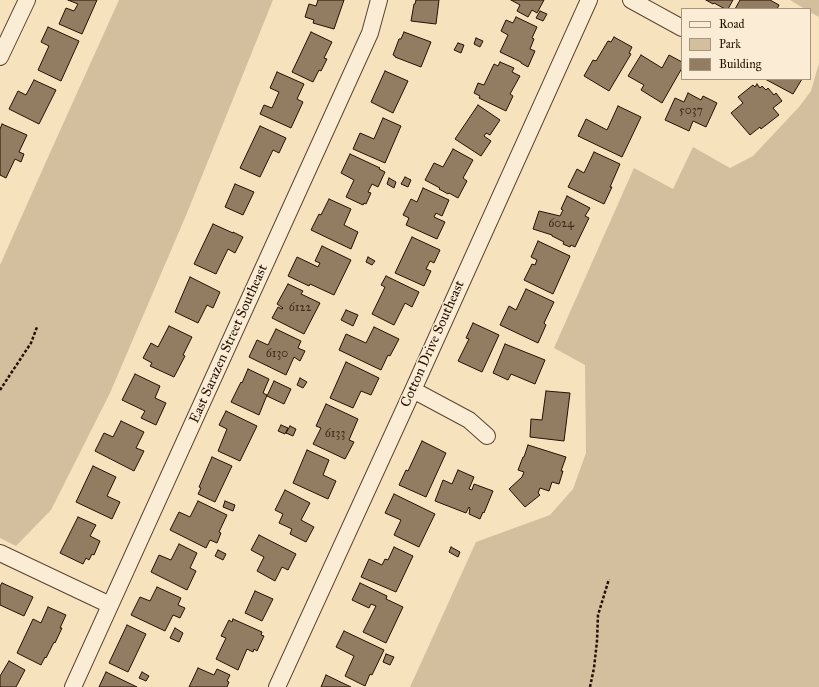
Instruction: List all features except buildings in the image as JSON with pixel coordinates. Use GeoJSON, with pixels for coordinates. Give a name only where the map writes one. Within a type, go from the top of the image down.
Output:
{"type":"FeatureCollection","features":[{"type":"Feature","properties":{"kind":"street"},"geometry":{"type":"LineString","coordinates":[[0,57],[27,0]]}},
{"type":"Feature","properties":{"kind":"street","name":"East Sarazen Street Southeast"},"geometry":{"type":"LineString","coordinates":[[73,687],[370,33],[379,0]]}},
{"type":"Feature","properties":{"kind":"street","name":"Cotton Drive Southeast"},"geometry":{"type":"LineString","coordinates":[[276,687],[413,390],[589,0]]}},
{"type":"Feature","properties":{"kind":"street"},"geometry":{"type":"LineString","coordinates":[[631,0],[681,27]]}},
{"type":"Feature","properties":{"kind":"street"},"geometry":{"type":"LineString","coordinates":[[413,390],[469,420],[487,436]]}},
{"type":"Feature","properties":{"kind":"street"},"geometry":{"type":"LineString","coordinates":[[0,553],[110,605]]}},
{"type":"Feature","properties":{"kind":"path"},"geometry":{"type":"LineString","coordinates":[[0,390],[31,343],[37,327]]}},
{"type":"Feature","properties":{"kind":"path"},"geometry":{"type":"LineString","coordinates":[[590,687],[597,641],[598,615],[609,579]]}},
{"type":"Feature","properties":{"kind":"green space"},"geometry":{"type":"Polygon","coordinates":[[[119,0],[273,0],[187,213],[110,393],[51,510],[16,546],[0,538],[0,265],[119,0]]]}},
{"type":"Feature","properties":{"kind":"green space"},"geometry":{"type":"Polygon","coordinates":[[[790,0],[819,0],[819,17],[811,13],[811,8],[803,8],[790,0]]]}},
{"type":"Feature","properties":{"kind":"green space"},"geometry":{"type":"Polygon","coordinates":[[[819,63],[819,687],[410,687],[476,542],[550,515],[573,489],[586,453],[585,365],[554,348],[634,168],[673,189],[693,147],[730,168],[753,156],[799,107],[811,91],[819,63]]]}}]}
